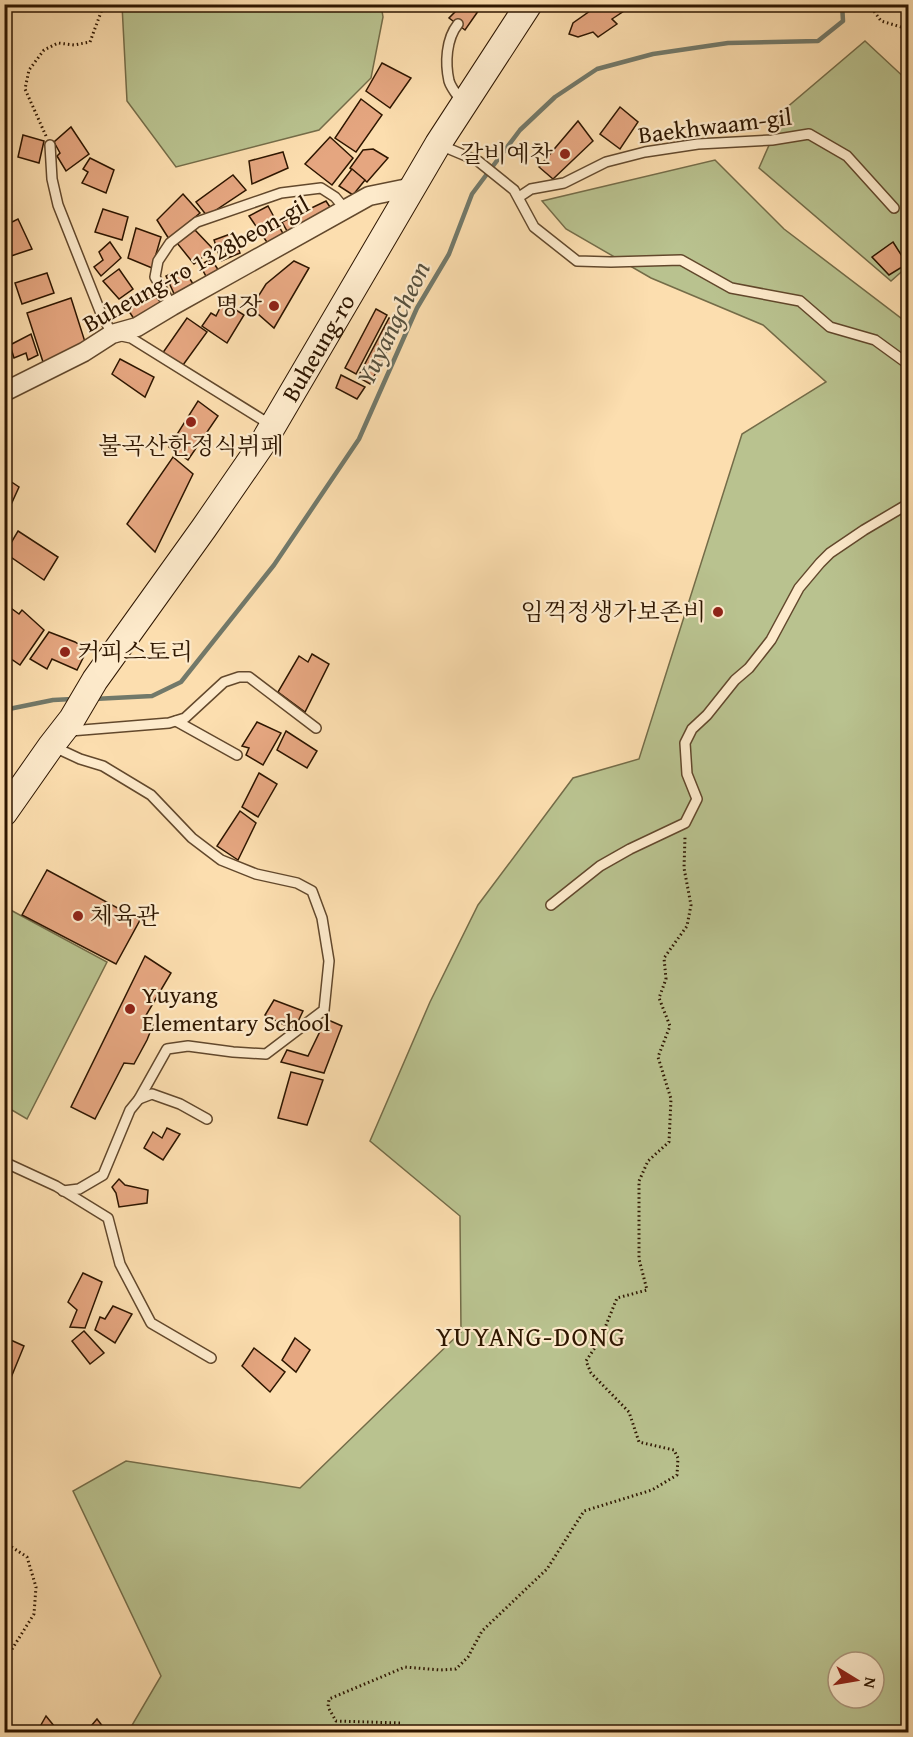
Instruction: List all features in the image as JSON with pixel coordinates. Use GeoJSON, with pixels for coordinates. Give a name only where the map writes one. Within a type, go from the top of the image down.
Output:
{"type":"FeatureCollection","features":[{"type":"Feature","properties":{"kind":"main road","name":"Buheung-ro"},"geometry":{"type":"LineString","coordinates":[[62,732],[95,680],[204,528],[273,426],[438,144],[529,4]]}},
{"type":"Feature","properties":{"kind":"main road"},"geometry":{"type":"LineString","coordinates":[[4,813],[62,732]]}},
{"type":"Feature","properties":{"kind":"street","name":"Buheung-ro 1328beon-gil"},"geometry":{"type":"LineString","coordinates":[[4,392],[84,352],[112,334],[138,327],[369,196],[413,187]]}},
{"type":"Feature","properties":{"kind":"lane"},"geometry":{"type":"LineString","coordinates":[[458,24],[450,33],[447,56],[449,83],[465,105]]}},
{"type":"Feature","properties":{"kind":"lane","name":"Baekhwaam-gil"},"geometry":{"type":"LineString","coordinates":[[517,194],[564,183],[606,162],[645,152],[698,144],[772,140],[809,134],[847,156],[894,208]]}},
{"type":"Feature","properties":{"kind":"lane"},"geometry":{"type":"LineString","coordinates":[[438,144],[478,161],[517,194],[534,227],[577,261],[681,260],[731,288],[800,301],[830,327],[875,340],[909,364]]}},
{"type":"Feature","properties":{"kind":"lane"},"geometry":{"type":"LineString","coordinates":[[50,146],[52,179],[58,205],[100,311],[112,334],[130,338],[273,426]]}},
{"type":"Feature","properties":{"kind":"lane"},"geometry":{"type":"LineString","coordinates":[[172,306],[155,277],[159,261],[170,243],[197,222],[281,193],[321,188],[335,197],[345,209]]}},
{"type":"Feature","properties":{"kind":"lane"},"geometry":{"type":"LineString","coordinates":[[551,905],[600,866],[685,823],[697,799],[687,774],[685,743],[693,729],[735,680],[749,668],[771,640],[799,588],[820,563],[830,553],[855,536],[909,504]]}},
{"type":"Feature","properties":{"kind":"lane"},"geometry":{"type":"LineString","coordinates":[[62,732],[95,727],[109,728],[176,721],[185,717],[224,682],[239,677],[249,677],[316,728]]}},
{"type":"Feature","properties":{"kind":"lane"},"geometry":{"type":"LineString","coordinates":[[176,721],[237,755]]}},
{"type":"Feature","properties":{"kind":"lane"},"geometry":{"type":"LineString","coordinates":[[62,732],[103,766],[150,795],[192,838],[221,860],[256,874],[297,883],[312,891],[322,918],[329,961],[324,1010],[266,1054],[188,1046],[167,1049],[139,1099],[130,1110],[102,1175],[78,1189],[63,1191]]}},
{"type":"Feature","properties":{"kind":"lane"},"geometry":{"type":"LineString","coordinates":[[139,1099],[152,1094],[180,1104],[207,1119]]}},
{"type":"Feature","properties":{"kind":"lane"},"geometry":{"type":"LineString","coordinates":[[4,1162],[63,1191],[108,1218],[120,1264],[151,1323],[211,1358]]}},
{"type":"Feature","properties":{"kind":"path"},"geometry":{"type":"LineString","coordinates":[[50,146],[25,89],[29,70],[44,50],[58,43],[75,45],[90,42],[104,4]]}},
{"type":"Feature","properties":{"kind":"path"},"geometry":{"type":"LineString","coordinates":[[869,4],[881,21],[909,29]]}},
{"type":"Feature","properties":{"kind":"path"},"geometry":{"type":"LineString","coordinates":[[400,1732],[400,1723],[336,1721],[328,1707],[329,1699],[405,1667],[456,1669],[468,1657],[482,1631],[514,1603],[547,1569],[584,1511],[652,1490],[677,1475],[678,1458],[674,1450],[639,1442],[629,1412],[591,1373],[586,1361],[600,1340],[617,1298],[647,1290],[639,1259],[639,1181],[648,1161],[669,1142],[671,1099],[658,1057],[670,1026],[660,998],[666,979],[664,958],[687,926],[691,905],[684,868],[685,823]]}},
{"type":"Feature","properties":{"kind":"path"},"geometry":{"type":"LineString","coordinates":[[4,1542],[27,1557],[36,1587],[34,1614],[4,1662]]}},
{"type":"Feature","properties":{"kind":"green space"},"geometry":{"type":"Polygon","coordinates":[[[122,5],[381,5],[383,17],[371,78],[319,130],[176,167],[127,101],[122,5]]]}},
{"type":"Feature","properties":{"kind":"green space"},"geometry":{"type":"Polygon","coordinates":[[[865,41],[908,81],[908,266],[891,281],[759,168],[785,109],[865,41]]]}},
{"type":"Feature","properties":{"kind":"green space"},"geometry":{"type":"Polygon","coordinates":[[[715,160],[784,229],[901,318],[908,305],[908,1732],[128,1732],[161,1676],[73,1491],[126,1461],[300,1488],[461,1332],[460,1216],[370,1141],[430,1002],[478,905],[573,778],[639,759],[742,434],[826,382],[763,325],[651,278],[566,229],[542,201],[715,160]]]}},
{"type":"Feature","properties":{"kind":"green space"},"geometry":{"type":"Polygon","coordinates":[[[5,907],[107,962],[27,1119],[5,1106],[5,907]]]}},
{"type":"Feature","properties":{"kind":"building"},"geometry":{"type":"Polygon","coordinates":[[[463,4],[478,4],[481,7],[465,30],[449,18],[463,4]]]}},
{"type":"Feature","properties":{"kind":"building"},"geometry":{"type":"Polygon","coordinates":[[[600,4],[628,4],[627,9],[612,19],[617,24],[598,37],[593,32],[578,37],[569,34],[573,23],[600,4]]]}},
{"type":"Feature","properties":{"kind":"building"},"geometry":{"type":"Polygon","coordinates":[[[382,63],[411,78],[390,108],[366,91],[382,63]]]}},
{"type":"Feature","properties":{"kind":"building"},"geometry":{"type":"Polygon","coordinates":[[[361,99],[382,115],[356,152],[335,138],[361,99]]]}},
{"type":"Feature","properties":{"kind":"building"},"geometry":{"type":"Polygon","coordinates":[[[620,107],[638,122],[620,149],[600,134],[620,107]]]}},
{"type":"Feature","properties":{"kind":"building","name":"갈비예찬"},"geometry":{"type":"Polygon","coordinates":[[[578,121],[593,141],[553,179],[539,167],[578,121]]]}},
{"type":"Feature","properties":{"kind":"building"},"geometry":{"type":"Polygon","coordinates":[[[71,127],[89,154],[66,171],[57,156],[60,153],[54,142],[71,127]]]}},
{"type":"Feature","properties":{"kind":"building"},"geometry":{"type":"Polygon","coordinates":[[[23,135],[44,141],[39,163],[18,157],[23,135]]]}},
{"type":"Feature","properties":{"kind":"building"},"geometry":{"type":"Polygon","coordinates":[[[330,137],[353,158],[332,185],[305,164],[330,137]]]}},
{"type":"Feature","properties":{"kind":"building"},"geometry":{"type":"Polygon","coordinates":[[[373,149],[388,158],[367,182],[350,168],[363,150],[373,149]]]}},
{"type":"Feature","properties":{"kind":"building"},"geometry":{"type":"Polygon","coordinates":[[[283,152],[288,168],[252,184],[249,161],[283,152]]]}},
{"type":"Feature","properties":{"kind":"building"},"geometry":{"type":"Polygon","coordinates":[[[90,158],[114,170],[106,193],[82,183],[88,172],[83,169],[90,158]]]}},
{"type":"Feature","properties":{"kind":"building"},"geometry":{"type":"Polygon","coordinates":[[[352,169],[365,180],[353,195],[339,186],[352,169]]]}},
{"type":"Feature","properties":{"kind":"building"},"geometry":{"type":"Polygon","coordinates":[[[233,175],[246,190],[207,216],[196,202],[233,175]]]}},
{"type":"Feature","properties":{"kind":"building"},"geometry":{"type":"Polygon","coordinates":[[[183,194],[200,213],[169,239],[157,220],[183,194]]]}},
{"type":"Feature","properties":{"kind":"building"},"geometry":{"type":"Polygon","coordinates":[[[326,201],[334,213],[291,238],[282,222],[326,201]]]}},
{"type":"Feature","properties":{"kind":"building"},"geometry":{"type":"Polygon","coordinates":[[[268,206],[287,241],[271,248],[249,216],[268,206]]]}},
{"type":"Feature","properties":{"kind":"building"},"geometry":{"type":"Polygon","coordinates":[[[103,209],[128,217],[122,240],[95,232],[103,209]]]}},
{"type":"Feature","properties":{"kind":"building"},"geometry":{"type":"Polygon","coordinates":[[[18,219],[32,249],[11,256],[4,241],[4,226],[18,219]]]}},
{"type":"Feature","properties":{"kind":"building"},"geometry":{"type":"Polygon","coordinates":[[[136,228],[161,237],[152,268],[128,258],[136,228]]]}},
{"type":"Feature","properties":{"kind":"building"},"geometry":{"type":"Polygon","coordinates":[[[195,230],[213,249],[194,264],[177,243],[195,230]]]}},
{"type":"Feature","properties":{"kind":"building"},"geometry":{"type":"Polygon","coordinates":[[[233,233],[240,253],[221,261],[214,240],[233,233]]]}},
{"type":"Feature","properties":{"kind":"building"},"geometry":{"type":"Polygon","coordinates":[[[110,242],[121,258],[101,276],[94,267],[103,260],[99,252],[110,242]]]}},
{"type":"Feature","properties":{"kind":"building"},"geometry":{"type":"Polygon","coordinates":[[[893,242],[907,264],[889,275],[872,257],[893,242]]]}},
{"type":"Feature","properties":{"kind":"building"},"geometry":{"type":"Polygon","coordinates":[[[211,259],[221,274],[208,280],[200,265],[211,259]]]}},
{"type":"Feature","properties":{"kind":"building"},"geometry":{"type":"Polygon","coordinates":[[[294,261],[309,268],[274,328],[251,308],[266,284],[294,261]]]}},
{"type":"Feature","properties":{"kind":"building"},"geometry":{"type":"Polygon","coordinates":[[[183,268],[195,287],[176,298],[166,276],[183,268]]]}},
{"type":"Feature","properties":{"kind":"building"},"geometry":{"type":"Polygon","coordinates":[[[119,269],[133,289],[119,299],[103,281],[119,269]]]}},
{"type":"Feature","properties":{"kind":"building"},"geometry":{"type":"Polygon","coordinates":[[[47,273],[54,293],[22,304],[15,283],[47,273]]]}},
{"type":"Feature","properties":{"kind":"building"},"geometry":{"type":"Polygon","coordinates":[[[147,287],[164,306],[136,322],[123,302],[147,287]]]}},
{"type":"Feature","properties":{"kind":"building"},"geometry":{"type":"Polygon","coordinates":[[[71,298],[86,345],[44,365],[27,313],[71,298]]]}},
{"type":"Feature","properties":{"kind":"building"},"geometry":{"type":"Polygon","coordinates":[[[223,302],[244,315],[227,343],[202,326],[211,313],[216,316],[223,302]]]}},
{"type":"Feature","properties":{"kind":"building"},"geometry":{"type":"Polygon","coordinates":[[[376,309],[387,315],[356,374],[345,368],[376,309]]]}},
{"type":"Feature","properties":{"kind":"building"},"geometry":{"type":"Polygon","coordinates":[[[187,318],[207,332],[183,365],[162,354],[187,318]]]}},
{"type":"Feature","properties":{"kind":"building"},"geometry":{"type":"Polygon","coordinates":[[[389,318],[401,324],[370,384],[358,377],[389,318]]]}},
{"type":"Feature","properties":{"kind":"building"},"geometry":{"type":"Polygon","coordinates":[[[31,334],[38,355],[28,360],[26,353],[14,358],[10,345],[31,334]]]}},
{"type":"Feature","properties":{"kind":"building"},"geometry":{"type":"Polygon","coordinates":[[[120,359],[154,377],[145,397],[112,374],[120,359]]]}},
{"type":"Feature","properties":{"kind":"building"},"geometry":{"type":"Polygon","coordinates":[[[4,361],[9,373],[4,375],[4,361]]]}},
{"type":"Feature","properties":{"kind":"building"},"geometry":{"type":"Polygon","coordinates":[[[341,375],[365,387],[357,399],[336,388],[341,375]]]}},
{"type":"Feature","properties":{"kind":"building"},"geometry":{"type":"Polygon","coordinates":[[[198,401],[218,416],[188,460],[169,447],[198,401]]]}},
{"type":"Feature","properties":{"kind":"building"},"geometry":{"type":"Polygon","coordinates":[[[173,457],[193,474],[155,552],[127,524],[173,457]]]}},
{"type":"Feature","properties":{"kind":"building"},"geometry":{"type":"Polygon","coordinates":[[[4,477],[19,487],[4,520],[4,477]]]}},
{"type":"Feature","properties":{"kind":"building"},"geometry":{"type":"Polygon","coordinates":[[[18,531],[58,557],[44,580],[5,553],[18,531]]]}},
{"type":"Feature","properties":{"kind":"building"},"geometry":{"type":"Polygon","coordinates":[[[4,603],[19,614],[22,610],[44,630],[20,665],[4,654],[4,603]]]}},
{"type":"Feature","properties":{"kind":"building"},"geometry":{"type":"Polygon","coordinates":[[[49,632],[75,642],[87,650],[77,670],[52,659],[47,669],[30,659],[49,632]]]}},
{"type":"Feature","properties":{"kind":"building"},"geometry":{"type":"Polygon","coordinates":[[[312,654],[329,664],[305,712],[278,692],[299,656],[308,662],[312,654]]]}},
{"type":"Feature","properties":{"kind":"building"},"geometry":{"type":"Polygon","coordinates":[[[257,722],[281,733],[263,765],[246,755],[249,748],[242,746],[257,722]]]}},
{"type":"Feature","properties":{"kind":"building"},"geometry":{"type":"Polygon","coordinates":[[[286,731],[317,751],[307,768],[277,750],[286,731]]]}},
{"type":"Feature","properties":{"kind":"building"},"geometry":{"type":"Polygon","coordinates":[[[259,773],[277,784],[258,817],[242,807],[259,773]]]}},
{"type":"Feature","properties":{"kind":"building"},"geometry":{"type":"Polygon","coordinates":[[[240,811],[256,823],[238,860],[217,846],[240,811]]]}},
{"type":"Feature","properties":{"kind":"building","name":"체육관"},"geometry":{"type":"Polygon","coordinates":[[[47,870],[140,920],[116,964],[22,915],[47,870]]]}},
{"type":"Feature","properties":{"kind":"building"},"geometry":{"type":"Polygon","coordinates":[[[145,956],[171,973],[145,1017],[153,1025],[147,1040],[134,1064],[124,1063],[95,1119],[71,1107],[145,956]]]}},
{"type":"Feature","properties":{"kind":"building"},"geometry":{"type":"Polygon","coordinates":[[[274,1000],[303,1011],[294,1030],[265,1015],[274,1000]]]}},
{"type":"Feature","properties":{"kind":"building"},"geometry":{"type":"Polygon","coordinates":[[[326,1019],[342,1026],[324,1073],[281,1062],[287,1050],[308,1056],[326,1019]]]}},
{"type":"Feature","properties":{"kind":"building"},"geometry":{"type":"Polygon","coordinates":[[[291,1072],[323,1080],[307,1125],[278,1118],[291,1072]]]}},
{"type":"Feature","properties":{"kind":"building"},"geometry":{"type":"Polygon","coordinates":[[[167,1128],[180,1134],[163,1160],[144,1148],[153,1132],[162,1138],[167,1128]]]}},
{"type":"Feature","properties":{"kind":"building"},"geometry":{"type":"Polygon","coordinates":[[[119,1179],[125,1185],[148,1190],[147,1203],[119,1207],[112,1187],[119,1179]]]}},
{"type":"Feature","properties":{"kind":"building"},"geometry":{"type":"Polygon","coordinates":[[[83,1273],[102,1282],[85,1328],[70,1327],[77,1310],[68,1302],[83,1273]]]}},
{"type":"Feature","properties":{"kind":"building"},"geometry":{"type":"Polygon","coordinates":[[[113,1306],[132,1314],[115,1343],[95,1330],[100,1317],[105,1319],[113,1306]]]}},
{"type":"Feature","properties":{"kind":"building"},"geometry":{"type":"Polygon","coordinates":[[[84,1331],[104,1353],[90,1364],[72,1341],[84,1331]]]}},
{"type":"Feature","properties":{"kind":"building"},"geometry":{"type":"Polygon","coordinates":[[[4,1337],[24,1346],[10,1380],[4,1378],[6,1352],[4,1351],[4,1337]]]}},
{"type":"Feature","properties":{"kind":"building"},"geometry":{"type":"Polygon","coordinates":[[[295,1338],[310,1350],[296,1372],[282,1360],[295,1338]]]}},
{"type":"Feature","properties":{"kind":"building"},"geometry":{"type":"Polygon","coordinates":[[[254,1348],[285,1372],[270,1392],[242,1366],[254,1348]]]}},
{"type":"Feature","properties":{"kind":"building"},"geometry":{"type":"Polygon","coordinates":[[[46,1716],[59,1732],[37,1732],[46,1716]]]}},
{"type":"Feature","properties":{"kind":"building"},"geometry":{"type":"Polygon","coordinates":[[[97,1719],[107,1732],[86,1732],[97,1719]]]}},
{"type":"Feature","properties":{"kind":"waterway","name":"Yuyangcheon"},"geometry":{"type":"LineString","coordinates":[[94,699],[152,696],[181,682],[274,565],[359,439],[417,308],[449,254],[472,194],[520,130],[555,97],[597,69],[653,54],[728,43],[818,41],[843,21],[842,4]]}},
{"type":"Feature","properties":{"kind":"waterway","name":"Yuyangcheon"},"geometry":{"type":"LineString","coordinates":[[4,710],[53,700],[73,699]]}},
{"type":"Feature","properties":{"kind":"place","name":"갈비예찬"},"geometry":{"type":"Point","coordinates":[565,154]}},
{"type":"Feature","properties":{"kind":"place","name":"명장"},"geometry":{"type":"Point","coordinates":[274,306]}},
{"type":"Feature","properties":{"kind":"place","name":"불곡산한정식뷔페"},"geometry":{"type":"Point","coordinates":[191,422]}},
{"type":"Feature","properties":{"kind":"place","name":"임꺽정생가보존비"},"geometry":{"type":"Point","coordinates":[718,612]}},
{"type":"Feature","properties":{"kind":"place","name":"커피스토리"},"geometry":{"type":"Point","coordinates":[65,652]}},
{"type":"Feature","properties":{"kind":"place","name":"체육관"},"geometry":{"type":"Point","coordinates":[78,916]}},
{"type":"Feature","properties":{"kind":"place","name":"Yuyang Elementary School"},"geometry":{"type":"Point","coordinates":[130,1009]}},
{"type":"Feature","properties":{"kind":"district","name":"YUYANG-DONG"},"geometry":{"type":"Point","coordinates":[531,1337]}}]}
